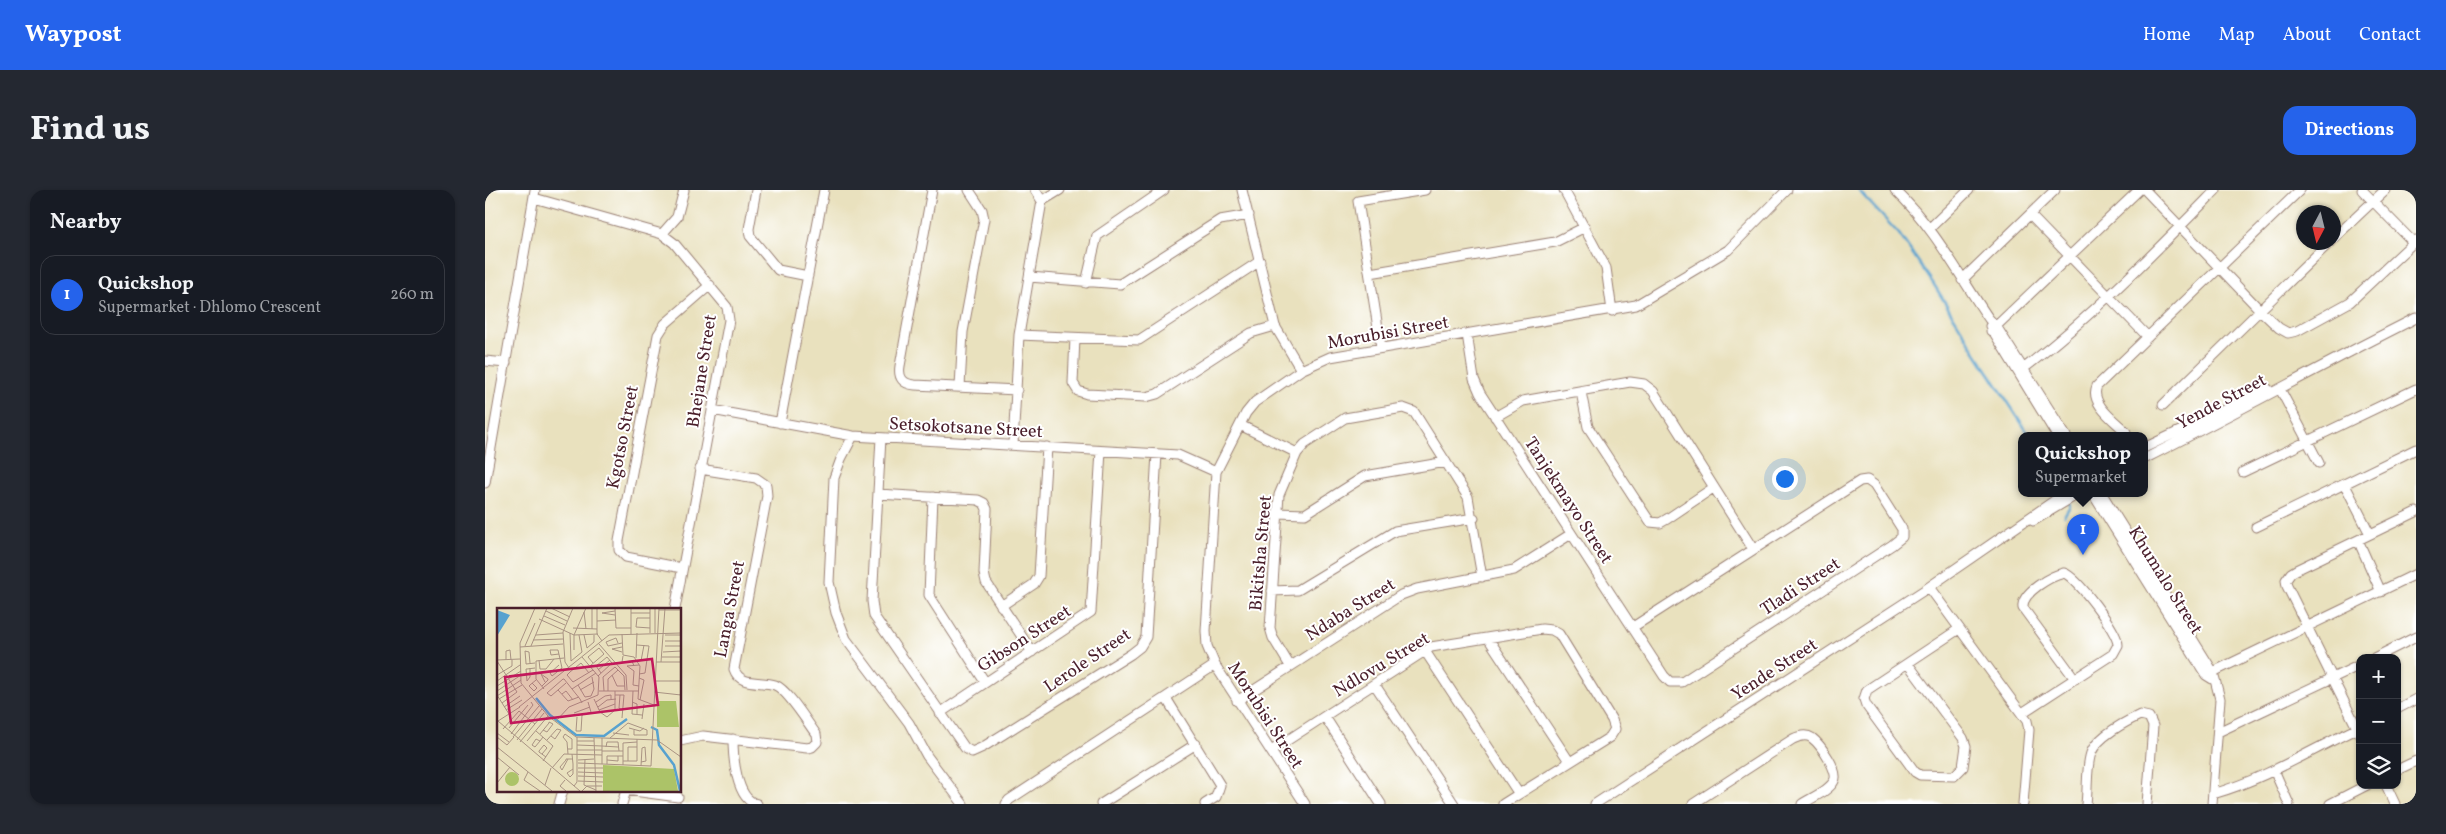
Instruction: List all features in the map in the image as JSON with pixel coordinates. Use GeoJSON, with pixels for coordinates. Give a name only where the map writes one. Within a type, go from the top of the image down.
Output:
{"type":"FeatureCollection","features":[{"type":"Feature","properties":{"kind":"street"},"geometry":{"type":"LineString","coordinates":[[662,234],[677,217],[684,190]]}},
{"type":"Feature","properties":{"kind":"street"},"geometry":{"type":"LineString","coordinates":[[756,190],[749,229],[750,236],[777,270],[809,276]]}},
{"type":"Feature","properties":{"kind":"street"},"geometry":{"type":"LineString","coordinates":[[780,423],[824,190]]}},
{"type":"Feature","properties":{"kind":"street"},"geometry":{"type":"LineString","coordinates":[[932,190],[899,373],[902,381],[909,384],[1017,390]]}},
{"type":"Feature","properties":{"kind":"street"},"geometry":{"type":"LineString","coordinates":[[960,387],[963,332],[984,219],[982,210],[969,190]]}},
{"type":"Feature","properties":{"kind":"street"},"geometry":{"type":"LineString","coordinates":[[1013,445],[1019,334],[1042,201],[1035,190]]}},
{"type":"Feature","properties":{"kind":"street"},"geometry":{"type":"LineString","coordinates":[[1042,201],[1060,190]]}},
{"type":"Feature","properties":{"kind":"street"},"geometry":{"type":"LineString","coordinates":[[1086,282],[1097,236],[1164,190]]}},
{"type":"Feature","properties":{"kind":"street"},"geometry":{"type":"LineString","coordinates":[[1242,190],[1275,326],[1301,370]]}},
{"type":"Feature","properties":{"kind":"street"},"geometry":{"type":"LineString","coordinates":[[1381,348],[1358,201],[1425,190]]}},
{"type":"Feature","properties":{"kind":"street"},"geometry":{"type":"LineString","coordinates":[[1564,190],[1608,272],[1612,311]]}},
{"type":"Feature","properties":{"kind":"street","name":"Morubisi Street"},"geometry":{"type":"LineString","coordinates":[[1305,804],[1237,701],[1215,665],[1207,646],[1206,631],[1216,472],[1246,413],[1255,402],[1301,370],[1330,357],[1612,311],[1642,302],[1728,250],[1787,190]]}},
{"type":"Feature","properties":{"kind":"street"},"geometry":{"type":"LineString","coordinates":[[1895,190],[1915,209],[1930,228],[1989,319],[2055,432]]}},
{"type":"Feature","properties":{"kind":"street"},"geometry":{"type":"LineString","coordinates":[[1930,228],[1969,190]]}},
{"type":"Feature","properties":{"kind":"street"},"geometry":{"type":"LineString","coordinates":[[1963,280],[2055,190]]}},
{"type":"Feature","properties":{"kind":"street"},"geometry":{"type":"LineString","coordinates":[[1993,328],[2139,190]]}},
{"type":"Feature","properties":{"kind":"street"},"geometry":{"type":"LineString","coordinates":[[2145,190],[2221,267],[2260,310],[2279,328],[2288,333],[2351,302],[2415,241],[2363,190]]}},
{"type":"Feature","properties":{"kind":"street"},"geometry":{"type":"LineString","coordinates":[[2023,369],[2058,342],[2108,296],[2216,190]]}},
{"type":"Feature","properties":{"kind":"street"},"geometry":{"type":"LineString","coordinates":[[2126,432],[2097,401],[2095,390],[2300,190]]}},
{"type":"Feature","properties":{"kind":"street"},"geometry":{"type":"LineString","coordinates":[[2341,231],[2385,190]]}},
{"type":"Feature","properties":{"kind":"street"},"geometry":{"type":"LineString","coordinates":[[485,483],[534,194]]}},
{"type":"Feature","properties":{"kind":"street","name":"Bhejane Street"},"geometry":{"type":"LineString","coordinates":[[534,194],[662,234],[674,243],[725,303],[729,316],[675,608]]}},
{"type":"Feature","properties":{"kind":"street"},"geometry":{"type":"LineString","coordinates":[[1029,277],[1116,284],[1123,282],[1220,220],[1249,215]]}},
{"type":"Feature","properties":{"kind":"street"},"geometry":{"type":"LineString","coordinates":[[2029,215],[2148,337]]}},
{"type":"Feature","properties":{"kind":"street"},"geometry":{"type":"LineString","coordinates":[[1369,273],[1555,242],[1585,227]]}},
{"type":"Feature","properties":{"kind":"street"},"geometry":{"type":"LineString","coordinates":[[2163,405],[2322,250]]}},
{"type":"Feature","properties":{"kind":"street"},"geometry":{"type":"LineString","coordinates":[[1019,334],[1139,340],[1260,262]]}},
{"type":"Feature","properties":{"kind":"street","name":"Kgotso Street"},"geometry":{"type":"LineString","coordinates":[[682,568],[626,557],[619,550],[619,541],[658,335],[665,324],[711,285]]}},
{"type":"Feature","properties":{"kind":"street","name":"Yende Street"},"geometry":{"type":"LineString","coordinates":[[2148,457],[2416,318]]}},
{"type":"Feature","properties":{"kind":"street"},"geometry":{"type":"LineString","coordinates":[[1075,338],[1073,383],[1078,391],[1087,394],[1146,397],[1157,394],[1251,333],[1275,326]]}},
{"type":"Feature","properties":{"kind":"street"},"geometry":{"type":"LineString","coordinates":[[1993,328],[2023,369],[2063,432]]}},
{"type":"Feature","properties":{"kind":"street","name":"Tanjekmayo Street"},"geometry":{"type":"LineString","coordinates":[[1467,334],[1477,387],[1495,418],[1664,676]]}},
{"type":"Feature","properties":{"kind":"street"},"geometry":{"type":"LineString","coordinates":[[485,361],[506,363]]}},
{"type":"Feature","properties":{"kind":"street"},"geometry":{"type":"LineString","coordinates":[[1495,418],[1523,401],[1630,382],[1647,385],[1753,549],[1633,627]]}},
{"type":"Feature","properties":{"kind":"street","name":"Yende Street"},"geometry":{"type":"LineString","coordinates":[[2148,446],[2278,384],[2283,386]]}},
{"type":"Feature","properties":{"kind":"street"},"geometry":{"type":"LineString","coordinates":[[2283,386],[2319,462]]}},
{"type":"Feature","properties":{"kind":"street"},"geometry":{"type":"LineString","coordinates":[[2243,472],[2416,388]]}},
{"type":"Feature","properties":{"kind":"street"},"geometry":{"type":"LineString","coordinates":[[1581,392],[1588,427],[1651,522],[1660,523],[1713,488]]}},
{"type":"Feature","properties":{"kind":"street","name":"Bikitsha Street"},"geometry":{"type":"LineString","coordinates":[[1290,666],[1271,634],[1277,513],[1281,487],[1297,453],[1305,444],[1340,420],[1403,408],[1411,410],[1417,416],[1469,497],[1474,518],[1482,577]]}},
{"type":"Feature","properties":{"kind":"street","name":"Setsokotsane Street"},"geometry":{"type":"LineString","coordinates":[[712,410],[853,436],[1101,450],[1183,457],[1216,472]]}},
{"type":"Feature","properties":{"kind":"street"},"geometry":{"type":"LineString","coordinates":[[1240,425],[1297,453]]}},
{"type":"Feature","properties":{"kind":"street"},"geometry":{"type":"LineString","coordinates":[[853,436],[834,478],[829,582],[836,613],[846,638],[909,723],[927,756],[963,804]]}},
{"type":"Feature","properties":{"kind":"street"},"geometry":{"type":"LineString","coordinates":[[881,438],[872,611],[877,622],[940,713]]}},
{"type":"Feature","properties":{"kind":"street"},"geometry":{"type":"LineString","coordinates":[[1001,606],[1034,584],[1039,576],[1047,447]]}},
{"type":"Feature","properties":{"kind":"street"},"geometry":{"type":"LineString","coordinates":[[2256,527],[2416,449]]}},
{"type":"Feature","properties":{"kind":"street","name":"Gibson Street"},"geometry":{"type":"LineString","coordinates":[[940,713],[1085,618],[1093,607],[1101,450]]}},
{"type":"Feature","properties":{"kind":"street","name":"Lerole Street"},"geometry":{"type":"LineString","coordinates":[[940,713],[965,748],[972,752],[983,748],[1131,654],[1144,642],[1146,637],[1157,454]]}},
{"type":"Feature","properties":{"kind":"street"},"geometry":{"type":"LineString","coordinates":[[1277,513],[1305,514],[1365,476],[1446,462]]}},
{"type":"Feature","properties":{"kind":"street","name":"Langa Street"},"geometry":{"type":"LineString","coordinates":[[681,741],[698,736],[807,748],[815,745],[817,738],[781,688],[770,684],[742,680],[734,669],[767,496],[766,485],[756,478],[700,469]]}},
{"type":"Feature","properties":{"kind":"street","name":"Tladi Street"},"geometry":{"type":"LineString","coordinates":[[1664,676],[1674,684],[1682,682],[1898,541],[1902,537],[1902,529],[1874,484],[1867,480],[1860,481],[1753,549]]}},
{"type":"Feature","properties":{"kind":"street"},"geometry":{"type":"LineString","coordinates":[[2345,485],[2370,534]]}},
{"type":"Feature","properties":{"kind":"street"},"geometry":{"type":"LineString","coordinates":[[878,494],[978,500],[985,503],[987,509],[985,578],[1001,606],[1032,652]]}},
{"type":"Feature","properties":{"kind":"street","name":"Yende Street"},"geometry":{"type":"LineString","coordinates":[[1595,804],[1929,587],[2060,497]]}},
{"type":"Feature","properties":{"kind":"street","name":"Yende Street"},"geometry":{"type":"LineString","coordinates":[[1969,560],[1976,558],[2073,497]]}},
{"type":"Feature","properties":{"kind":"street","name":"Khumalo Street"},"geometry":{"type":"LineString","coordinates":[[2095,497],[2206,675],[2213,676]]}},
{"type":"Feature","properties":{"kind":"street","name":"Khumalo Street"},"geometry":{"type":"LineString","coordinates":[[2104,497],[2213,676],[2220,699],[2212,804]]}},
{"type":"Feature","properties":{"kind":"street"},"geometry":{"type":"LineString","coordinates":[[933,498],[929,596],[985,682]]}},
{"type":"Feature","properties":{"kind":"street"},"geometry":{"type":"LineString","coordinates":[[2356,724],[2287,586],[2288,576],[2416,512]]}},
{"type":"Feature","properties":{"kind":"street"},"geometry":{"type":"LineString","coordinates":[[1272,592],[1298,590],[1395,531],[1474,518]]}},
{"type":"Feature","properties":{"kind":"street","name":"Ndaba Street"},"geometry":{"type":"LineString","coordinates":[[1237,701],[1401,595],[1417,589],[1514,570],[1571,534]]}},
{"type":"Feature","properties":{"kind":"street"},"geometry":{"type":"LineString","coordinates":[[2129,537],[2129,550]]}},
{"type":"Feature","properties":{"kind":"street"},"geometry":{"type":"LineString","coordinates":[[2358,540],[2381,592]]}},
{"type":"Feature","properties":{"kind":"street"},"geometry":{"type":"LineString","coordinates":[[2022,713],[2075,679],[2113,654],[2118,640],[2114,631],[2074,578],[2064,573],[2054,576],[2027,594],[2022,604],[2027,615],[2075,679]]}},
{"type":"Feature","properties":{"kind":"street"},"geometry":{"type":"LineString","coordinates":[[2213,676],[2416,574]]}},
{"type":"Feature","properties":{"kind":"street"},"geometry":{"type":"LineString","coordinates":[[1929,587],[2027,721],[2029,730],[2023,804]]}},
{"type":"Feature","properties":{"kind":"street","name":"Ndlovu Street"},"geometry":{"type":"LineString","coordinates":[[1271,752],[1435,646],[1542,629],[1552,630],[1559,634],[1612,720],[1615,730],[1610,736],[1569,761]]}},
{"type":"Feature","properties":{"kind":"street"},"geometry":{"type":"LineString","coordinates":[[1908,664],[1965,742],[1963,767],[1954,776],[1920,775],[1915,772],[1864,702],[1864,696],[1867,690],[1959,629]]}},
{"type":"Feature","properties":{"kind":"street"},"geometry":{"type":"LineString","coordinates":[[2382,654],[2416,637]]}},
{"type":"Feature","properties":{"kind":"street"},"geometry":{"type":"LineString","coordinates":[[1488,638],[1569,761],[1503,804]]}},
{"type":"Feature","properties":{"kind":"street"},"geometry":{"type":"LineString","coordinates":[[1425,651],[1519,794]]}},
{"type":"Feature","properties":{"kind":"street"},"geometry":{"type":"LineString","coordinates":[[1007,802],[1215,665]]}},
{"type":"Feature","properties":{"kind":"street"},"geometry":{"type":"LineString","coordinates":[[2218,732],[2356,667]]}},
{"type":"Feature","properties":{"kind":"street"},"geometry":{"type":"LineString","coordinates":[[1375,685],[1454,804]]}},
{"type":"Feature","properties":{"kind":"street"},"geometry":{"type":"LineString","coordinates":[[1166,698],[1220,785],[1216,797],[1205,804]]}},
{"type":"Feature","properties":{"kind":"street"},"geometry":{"type":"LineString","coordinates":[[2401,706],[2416,700]]}},
{"type":"Feature","properties":{"kind":"street"},"geometry":{"type":"LineString","coordinates":[[2087,804],[2090,760],[2093,748],[2101,740],[2140,715],[2149,717],[2153,726],[2147,804]]}},
{"type":"Feature","properties":{"kind":"street"},"geometry":{"type":"LineString","coordinates":[[1325,717],[1381,804]]}},
{"type":"Feature","properties":{"kind":"street"},"geometry":{"type":"LineString","coordinates":[[2213,794],[2236,787],[2356,731]]}},
{"type":"Feature","properties":{"kind":"street"},"geometry":{"type":"LineString","coordinates":[[1693,804],[1793,739],[1803,736],[1812,738],[1816,742],[1836,772],[1833,784],[1802,804]]}},
{"type":"Feature","properties":{"kind":"street"},"geometry":{"type":"LineString","coordinates":[[733,739],[734,761],[743,794],[749,802],[757,804]]}},
{"type":"Feature","properties":{"kind":"street"},"geometry":{"type":"LineString","coordinates":[[1101,804],[1196,744]]}},
{"type":"Feature","properties":{"kind":"street"},"geometry":{"type":"LineString","coordinates":[[2401,768],[2416,761]]}},
{"type":"Feature","properties":{"kind":"street"},"geometry":{"type":"LineString","coordinates":[[2274,770],[2289,804]]}},
{"type":"Feature","properties":{"kind":"street"},"geometry":{"type":"LineString","coordinates":[[2330,804],[2359,789]]}},
{"type":"Feature","properties":{"kind":"street"},"geometry":{"type":"LineString","coordinates":[[2388,789],[2395,804]]}},
{"type":"Feature","properties":{"kind":"street"},"geometry":{"type":"LineString","coordinates":[[641,792],[678,797]]}},
{"type":"Feature","properties":{"kind":"waterway"},"geometry":{"type":"LineString","coordinates":[[1858,190],[1899,234],[1933,283],[2027,432]]}},
{"type":"Feature","properties":{"kind":"waterway"},"geometry":{"type":"LineString","coordinates":[[2064,516],[2070,506],[2069,502]]}},
{"type":"Feature","properties":{"kind":"place","name":"Quickshop"},"geometry":{"type":"Point","coordinates":[2083,555]}}]}
